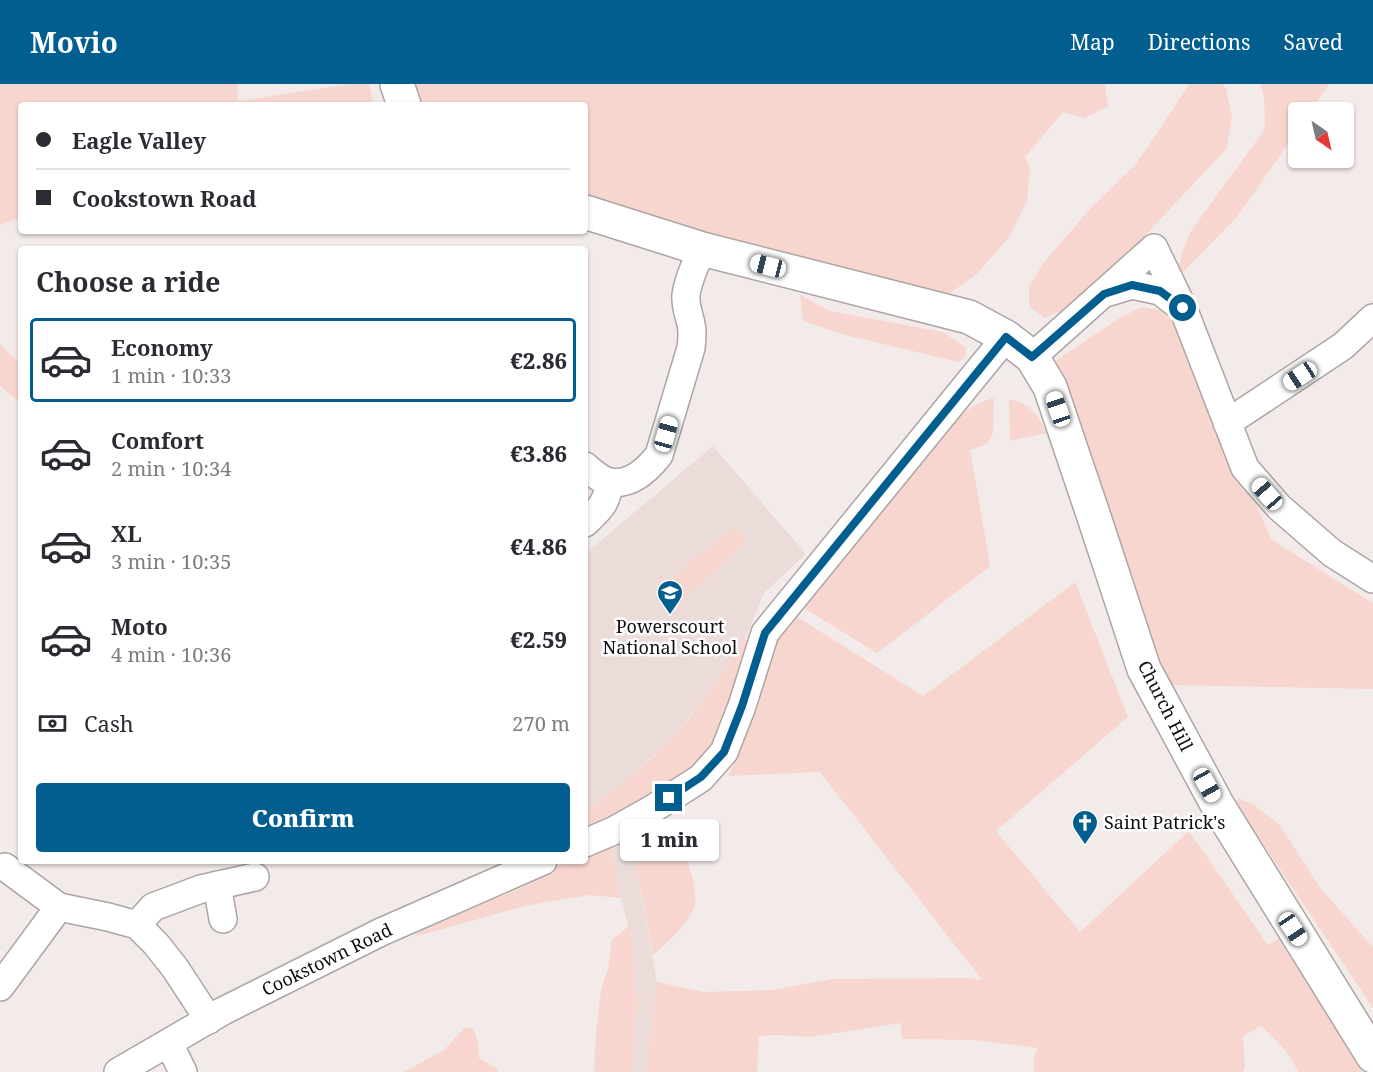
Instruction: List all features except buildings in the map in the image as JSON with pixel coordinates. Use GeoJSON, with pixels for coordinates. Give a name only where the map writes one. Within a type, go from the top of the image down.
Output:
{"type":"FeatureCollection","features":[{"type":"Feature","properties":{"kind":"main road"},"geometry":{"type":"LineString","coordinates":[[398,84],[403,102]]}},
{"type":"Feature","properties":{"kind":"main road","name":"Church Hill"},"geometry":{"type":"LineString","coordinates":[[588,213],[702,249],[969,317],[1006,337],[1032,357],[1050,387],[1143,669],[1218,806],[1373,1056]]}},
{"type":"Feature","properties":{"kind":"street"},"geometry":{"type":"LineString","coordinates":[[1032,357],[1154,248],[1183,308],[1245,468],[1279,507],[1332,553],[1373,579]]}},
{"type":"Feature","properties":{"kind":"street"},"geometry":{"type":"LineString","coordinates":[[588,468],[610,482],[624,481],[639,476],[659,455],[691,348],[693,337],[686,310],[686,296],[702,249]]}},
{"type":"Feature","properties":{"kind":"street"},"geometry":{"type":"LineString","coordinates":[[1104,294],[1132,285],[1160,291],[1183,308]]}},
{"type":"Feature","properties":{"kind":"street"},"geometry":{"type":"LineString","coordinates":[[1227,423],[1343,346],[1373,318]]}},
{"type":"Feature","properties":{"kind":"street"},"geometry":{"type":"LineString","coordinates":[[588,842],[623,826],[654,808],[701,777],[724,752],[742,706],[765,633],[1006,337]]}},
{"type":"Feature","properties":{"kind":"street"},"geometry":{"type":"LineString","coordinates":[[588,520],[607,499],[610,482]]}},
{"type":"Feature","properties":{"kind":"street","name":"Cookstown Road"},"geometry":{"type":"LineString","coordinates":[[118,1072],[209,1020],[381,932],[536,864]]}},
{"type":"Feature","properties":{"kind":"street"},"geometry":{"type":"LineString","coordinates":[[5,867],[59,907],[108,916],[137,925],[175,968],[209,1020]]}},
{"type":"Feature","properties":{"kind":"street"},"geometry":{"type":"LineString","coordinates":[[137,925],[153,907],[201,889],[255,877]]}},
{"type":"Feature","properties":{"kind":"street"},"geometry":{"type":"LineString","coordinates":[[217,885],[223,920]]}},
{"type":"Feature","properties":{"kind":"street"},"geometry":{"type":"LineString","coordinates":[[0,987],[59,907]]}},
{"type":"Feature","properties":{"kind":"street"},"geometry":{"type":"LineString","coordinates":[[169,1043],[183,1072]]}},
{"type":"Feature","properties":{"kind":"shaded area"},"geometry":{"type":"Polygon","coordinates":[[[0,84],[237,84],[238,101],[350,84],[369,84],[373,101],[370,102],[18,102],[18,218],[0,225],[0,84]]]}},
{"type":"Feature","properties":{"kind":"shaded area"},"geometry":{"type":"Polygon","coordinates":[[[409,84],[1105,84],[1108,106],[1085,118],[1063,112],[1025,157],[1030,168],[1027,201],[1010,236],[977,274],[946,296],[877,284],[588,199],[588,102],[415,102],[409,84]]]}},
{"type":"Feature","properties":{"kind":"shaded area"},"geometry":{"type":"Polygon","coordinates":[[[1189,84],[1222,84],[1226,88],[1232,117],[1227,148],[1128,254],[1063,310],[1044,318],[1029,306],[1029,286],[1045,261],[1089,210],[1135,165],[1189,84]]]}},
{"type":"Feature","properties":{"kind":"shaded area"},"geometry":{"type":"Polygon","coordinates":[[[1260,84],[1329,84],[1317,102],[1288,102],[1288,144],[1237,217],[1178,277],[1181,255],[1191,231],[1265,129],[1264,96],[1260,84]]]}},
{"type":"Feature","properties":{"kind":"shaded area"},"geometry":{"type":"Polygon","coordinates":[[[800,295],[830,311],[943,332],[965,347],[966,355],[959,362],[845,335],[803,321],[800,295]]]}},
{"type":"Feature","properties":{"kind":"shaded area"},"geometry":{"type":"Polygon","coordinates":[[[1142,307],[1170,312],[1272,540],[1373,603],[1373,689],[1169,685],[1134,616],[1052,363],[1121,317],[1142,307]]]}},
{"type":"Feature","properties":{"kind":"shaded area"},"geometry":{"type":"Polygon","coordinates":[[[0,344],[18,362],[18,401],[0,386],[0,344]]]}},
{"type":"Feature","properties":{"kind":"shaded area"},"geometry":{"type":"Polygon","coordinates":[[[994,398],[993,433],[987,444],[970,450],[990,564],[988,568],[877,653],[802,607],[847,556],[950,426],[970,409],[994,398]]]}},
{"type":"Feature","properties":{"kind":"shaded area"},"geometry":{"type":"Polygon","coordinates":[[[1009,400],[1028,407],[1037,416],[1047,433],[1010,441],[1009,400]]]}},
{"type":"Feature","properties":{"kind":"shaded area","name":"Powerscourt National School"},"geometry":{"type":"Polygon","coordinates":[[[713,446],[806,554],[764,593],[745,639],[708,694],[670,740],[621,786],[588,809],[588,551],[713,446]]]}},
{"type":"Feature","properties":{"kind":"shaded area"},"geometry":{"type":"Polygon","coordinates":[[[730,529],[739,530],[745,537],[744,545],[683,599],[675,597],[668,587],[675,576],[730,529]]]}},
{"type":"Feature","properties":{"kind":"shaded area"},"geometry":{"type":"Polygon","coordinates":[[[1075,582],[1128,717],[996,831],[1080,932],[1189,831],[1268,945],[1283,936],[1362,1072],[1299,1072],[1286,1051],[1261,1025],[1243,1037],[1245,1068],[1243,1072],[1034,1072],[1034,1057],[1038,1048],[974,1040],[902,1039],[901,1023],[810,1037],[759,1036],[757,1072],[646,1072],[657,982],[703,992],[772,990],[833,979],[970,978],[982,980],[820,772],[729,776],[752,718],[769,655],[794,615],[923,696],[1075,582]]]}},
{"type":"Feature","properties":{"kind":"shaded area"},"geometry":{"type":"Polygon","coordinates":[[[745,639],[752,642],[725,719],[707,754],[675,787],[588,832],[588,809],[650,760],[681,728],[745,639]]]}},
{"type":"Feature","properties":{"kind":"shaded area"},"geometry":{"type":"Polygon","coordinates":[[[1238,798],[1253,804],[1279,824],[1321,889],[1373,947],[1373,1008],[1237,805],[1238,798]]]}},
{"type":"Feature","properties":{"kind":"shaded area"},"geometry":{"type":"Polygon","coordinates":[[[654,822],[675,826],[693,878],[695,899],[687,921],[653,956],[631,836],[654,822]]]}},
{"type":"Feature","properties":{"kind":"shaded area"},"geometry":{"type":"Polygon","coordinates":[[[631,836],[657,982],[646,1072],[632,1072],[638,1005],[633,944],[611,845],[631,836]]]}},
{"type":"Feature","properties":{"kind":"shaded area"},"geometry":{"type":"Polygon","coordinates":[[[611,845],[621,898],[589,895],[529,905],[414,937],[421,930],[456,913],[530,884],[551,869],[564,864],[588,864],[588,855],[611,845]]]}},
{"type":"Feature","properties":{"kind":"shaded area"},"geometry":{"type":"Polygon","coordinates":[[[629,926],[633,944],[638,1005],[632,1072],[594,1072],[601,990],[608,969],[612,940],[629,926]]]}},
{"type":"Feature","properties":{"kind":"shaded area"},"geometry":{"type":"Polygon","coordinates":[[[464,1028],[473,1028],[478,1042],[479,1058],[498,1069],[498,1072],[404,1072],[444,1050],[464,1028]]]}},
{"type":"Feature","properties":{"kind":"place","name":"Powerscourt National School"},"geometry":{"type":"Point","coordinates":[670,616]}},
{"type":"Feature","properties":{"kind":"place","name":"Saint Patrick's"},"geometry":{"type":"Point","coordinates":[1085,846]}},
{"type":"Feature","properties":{"kind":"route"},"geometry":{"type":"LineString","coordinates":[[669,798],[701,777],[724,752],[742,706],[765,633],[1006,337],[1032,357],[1104,294],[1132,285],[1160,291],[1183,308]]}}]}
